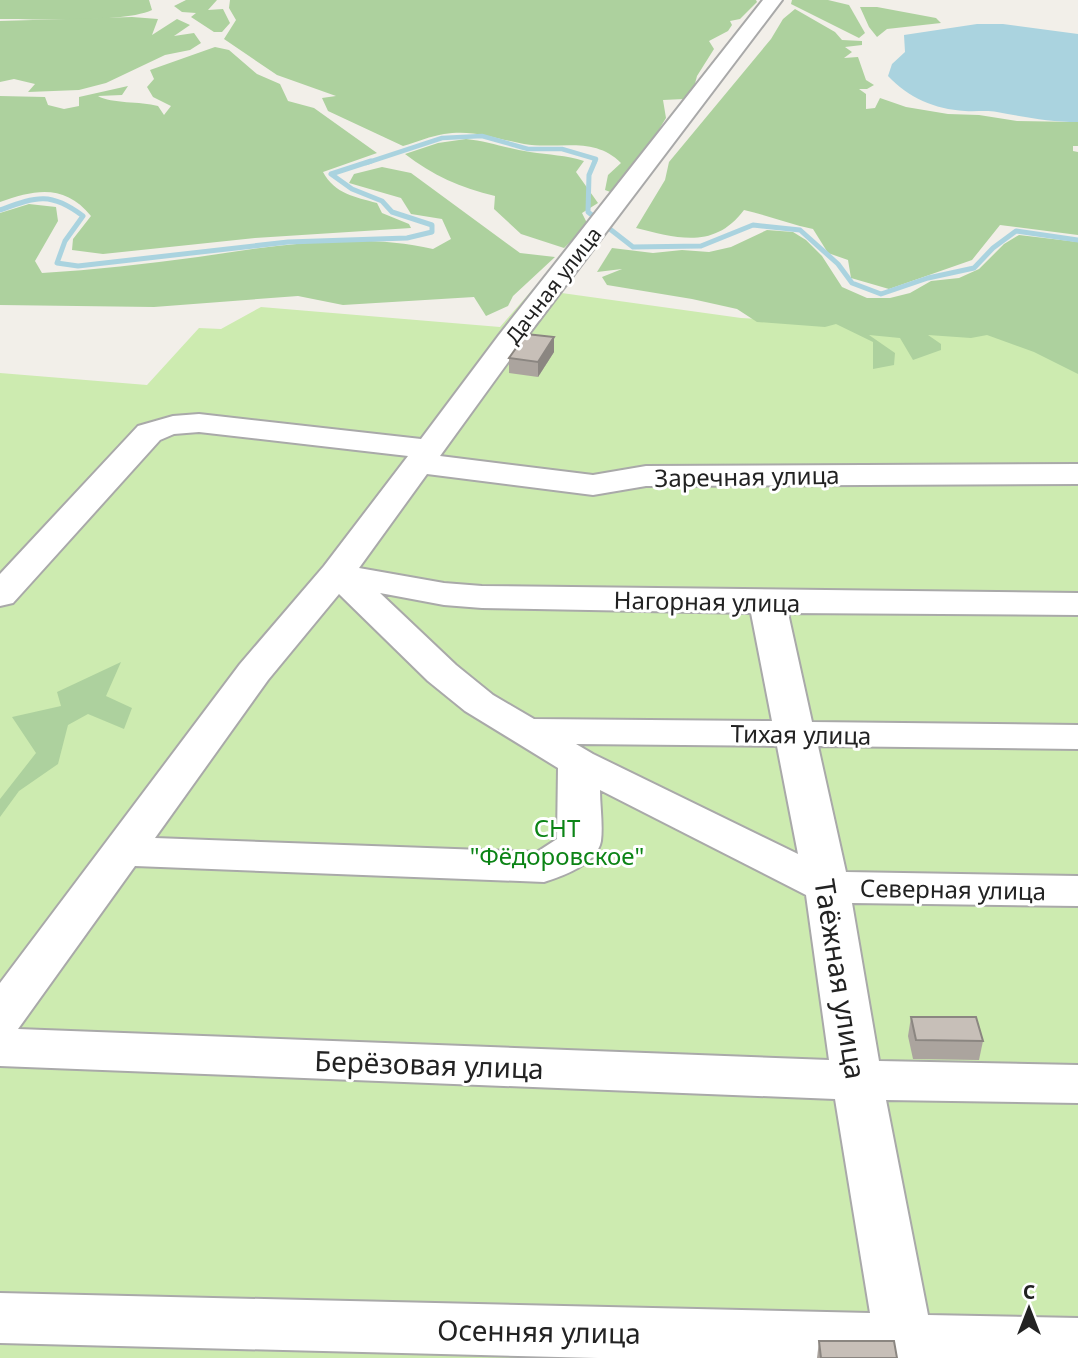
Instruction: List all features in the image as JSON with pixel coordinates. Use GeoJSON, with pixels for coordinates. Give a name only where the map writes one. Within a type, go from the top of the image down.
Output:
{"type":"FeatureCollection","features":[{"type":"Feature","properties":{"kind":"street","name":"Дачная улица"},"geometry":{"type":"LineString","coordinates":[[0,1018],[254,672],[337,574],[509,341],[773,0]]}},
{"type":"Feature","properties":{"kind":"street","name":"Заречная улица"},"geometry":{"type":"LineString","coordinates":[[0,595],[149,433],[178,423],[199,423],[424,456],[593,485],[646,477],[723,475],[1078,474]]}},
{"type":"Feature","properties":{"kind":"street","name":"Нагорная улица"},"geometry":{"type":"LineString","coordinates":[[337,574],[444,594],[482,597],[1078,604]]}},
{"type":"Feature","properties":{"kind":"street"},"geometry":{"type":"LineString","coordinates":[[337,574],[442,673],[480,703],[579,763],[827,887]]}},
{"type":"Feature","properties":{"kind":"street","name":"Таёжная улица"},"geometry":{"type":"LineString","coordinates":[[767,602],[827,887],[857,1080],[906,1349]]}},
{"type":"Feature","properties":{"kind":"street","name":"Тихая улица"},"geometry":{"type":"LineString","coordinates":[[524,731],[1078,737]]}},
{"type":"Feature","properties":{"kind":"street"},"geometry":{"type":"LineString","coordinates":[[123,850],[544,867],[568,854],[579,843],[579,763]]}},
{"type":"Feature","properties":{"kind":"street","name":"Северная улица"},"geometry":{"type":"LineString","coordinates":[[827,887],[1078,891]]}},
{"type":"Feature","properties":{"kind":"street","name":"Берёзовая улица"},"geometry":{"type":"LineString","coordinates":[[0,1047],[857,1080],[1078,1084]]}},
{"type":"Feature","properties":{"kind":"street","name":"Осенняя улица"},"geometry":{"type":"LineString","coordinates":[[0,1318],[906,1349],[1078,1344]]}},
{"type":"Feature","properties":{"kind":"green space"},"geometry":{"type":"Polygon","coordinates":[[[0,0],[149,0],[152,10],[101,19],[0,19],[0,0]]]}},
{"type":"Feature","properties":{"kind":"green space"},"geometry":{"type":"Polygon","coordinates":[[[186,0],[217,0],[208,10],[223,9],[230,23],[222,32],[214,32],[191,17],[196,13],[182,12],[174,6],[186,0]]]}},
{"type":"Feature","properties":{"kind":"green space"},"geometry":{"type":"Polygon","coordinates":[[[230,0],[757,2],[740,19],[730,21],[732,25],[728,31],[709,41],[714,49],[697,76],[692,95],[684,99],[663,100],[666,118],[641,159],[613,193],[605,190],[608,175],[621,163],[599,149],[575,145],[524,144],[465,133],[439,135],[403,146],[328,111],[322,98],[336,96],[277,75],[224,39],[236,20],[229,8],[230,0]]]}},
{"type":"Feature","properties":{"kind":"green space"},"geometry":{"type":"Polygon","coordinates":[[[792,0],[828,0],[849,5],[865,33],[859,38],[791,4],[792,0]]]}},
{"type":"Feature","properties":{"kind":"green space"},"geometry":{"type":"Polygon","coordinates":[[[860,7],[877,7],[936,18],[941,23],[887,29],[877,37],[860,7]]]}},
{"type":"Feature","properties":{"kind":"green space"},"geometry":{"type":"Polygon","coordinates":[[[795,9],[835,32],[842,40],[862,41],[862,45],[845,47],[852,52],[844,58],[858,57],[866,80],[874,85],[859,89],[866,94],[866,109],[875,108],[880,98],[906,107],[948,114],[979,115],[1017,121],[1078,122],[1078,146],[1073,146],[1073,151],[1078,152],[1078,235],[1000,225],[972,260],[889,289],[851,278],[848,260],[828,253],[813,229],[753,212],[744,210],[720,231],[694,238],[636,228],[665,180],[669,162],[771,39],[783,19],[795,9]]]}},
{"type":"Feature","properties":{"kind":"green space"},"geometry":{"type":"Polygon","coordinates":[[[132,17],[158,19],[152,35],[177,19],[190,25],[174,36],[194,33],[201,43],[190,50],[165,55],[106,83],[79,90],[28,92],[35,84],[14,79],[0,82],[0,21],[132,17]]]}},
{"type":"Feature","properties":{"kind":"green space"},"geometry":{"type":"Polygon","coordinates":[[[215,47],[229,50],[257,74],[280,84],[288,101],[314,108],[377,153],[323,172],[340,190],[377,203],[382,213],[409,224],[411,228],[255,238],[103,254],[72,250],[73,239],[91,216],[71,198],[38,192],[0,202],[0,96],[45,97],[48,105],[64,109],[79,106],[79,97],[128,86],[122,95],[98,96],[158,106],[164,115],[171,106],[153,97],[147,87],[154,79],[150,70],[215,47]]]}},
{"type":"Feature","properties":{"kind":"green space"},"geometry":{"type":"Polygon","coordinates":[[[466,139],[584,161],[576,172],[598,203],[582,213],[588,225],[564,248],[521,234],[494,209],[495,196],[447,180],[405,154],[438,143],[466,139]]]}},
{"type":"Feature","properties":{"kind":"green space"},"geometry":{"type":"Polygon","coordinates":[[[382,167],[411,173],[520,253],[555,257],[513,296],[508,306],[486,316],[474,297],[343,305],[298,296],[154,307],[0,305],[0,213],[29,204],[56,207],[58,221],[35,261],[42,273],[316,242],[375,241],[433,249],[451,239],[442,219],[411,214],[401,198],[349,183],[354,174],[382,167]]]}},
{"type":"Feature","properties":{"kind":"green space"},"geometry":{"type":"Polygon","coordinates":[[[767,230],[793,232],[806,240],[822,256],[842,287],[867,298],[890,298],[910,293],[931,281],[959,278],[979,269],[1004,244],[1019,235],[1078,242],[1078,374],[1034,352],[987,335],[971,338],[928,335],[941,344],[941,350],[913,360],[900,338],[869,335],[895,353],[894,365],[873,369],[873,342],[836,324],[825,327],[757,322],[737,309],[607,285],[602,277],[622,269],[597,272],[612,248],[653,253],[682,250],[709,252],[731,247],[767,230]]]}},
{"type":"Feature","properties":{"kind":"green space","name":"СНТ \"Фёдоровское\""},"geometry":{"type":"Polygon","coordinates":[[[533,289],[741,318],[1062,335],[1078,352],[1078,1358],[0,1358],[0,373],[147,385],[199,328],[221,329],[261,307],[500,327],[533,289]]]}},
{"type":"Feature","properties":{"kind":"green space"},"geometry":{"type":"Polygon","coordinates":[[[121,662],[106,696],[132,708],[124,729],[88,714],[68,725],[58,764],[19,791],[0,817],[0,799],[36,753],[12,717],[61,706],[57,692],[121,662]]]}},
{"type":"Feature","properties":{"kind":"water"},"geometry":{"type":"Polygon","coordinates":[[[977,24],[1003,24],[1078,34],[1078,122],[993,111],[943,108],[913,96],[888,76],[892,64],[905,52],[904,35],[977,24]]]}},
{"type":"Feature","properties":{"kind":"building"},"geometry":{"type":"Polygon","coordinates":[[[526,334],[554,337],[538,362],[509,358],[526,334]]]}},
{"type":"Feature","properties":{"kind":"building"},"geometry":{"type":"Polygon","coordinates":[[[911,1017],[976,1017],[983,1041],[916,1040],[911,1017]]]}},
{"type":"Feature","properties":{"kind":"building"},"geometry":{"type":"Polygon","coordinates":[[[819,1341],[894,1341],[897,1358],[821,1358],[819,1341]]]}},
{"type":"Feature","properties":{"kind":"waterway"},"geometry":{"type":"LineString","coordinates":[[366,163],[442,138],[482,136],[528,149],[562,149],[596,159],[595,161]]}},
{"type":"Feature","properties":{"kind":"waterway"},"geometry":{"type":"LineString","coordinates":[[0,210],[43,199],[61,203],[83,216],[65,241],[57,263],[78,266],[288,242],[407,238],[432,232],[432,225],[392,212],[382,201],[352,189],[331,174],[371,161]]}},
{"type":"Feature","properties":{"kind":"waterway"},"geometry":{"type":"LineString","coordinates":[[595,161],[589,175],[588,212],[633,247],[701,246],[753,225],[800,230],[838,264],[852,283],[881,294],[928,278],[974,268],[993,248],[1016,231],[1078,240]]}}]}
